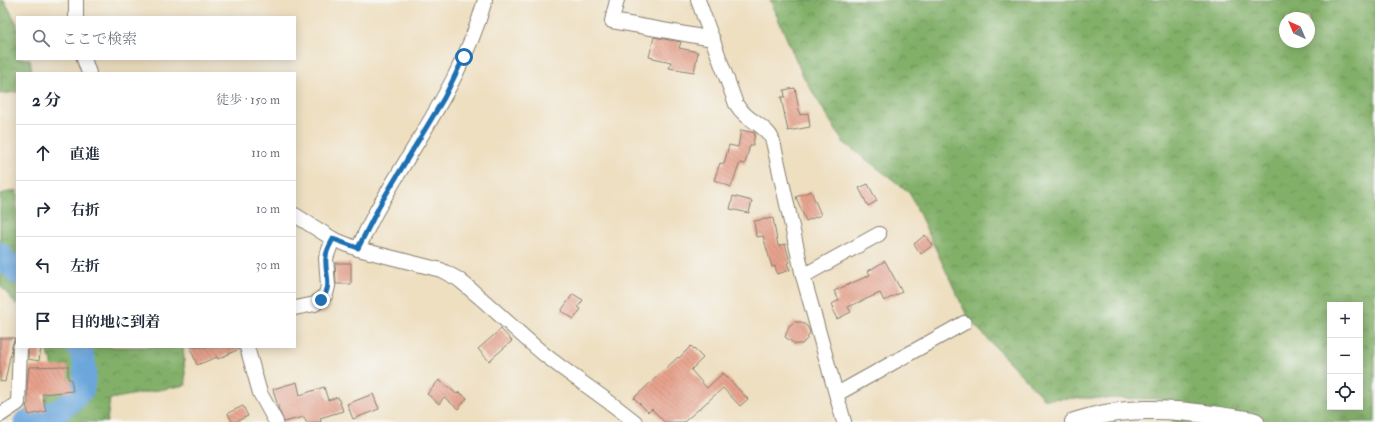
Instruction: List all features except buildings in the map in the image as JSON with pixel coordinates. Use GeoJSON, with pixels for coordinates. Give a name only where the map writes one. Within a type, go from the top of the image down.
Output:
{"type":"FeatureCollection","features":[{"type":"Feature","properties":{"kind":"street"},"geometry":{"type":"LineString","coordinates":[[76,0],[76,16]]}},
{"type":"Feature","properties":{"kind":"street"},"geometry":{"type":"LineString","coordinates":[[358,248],[382,201],[444,98],[464,57],[485,0]]}},
{"type":"Feature","properties":{"kind":"street"},"geometry":{"type":"LineString","coordinates":[[617,0],[612,21],[713,39]]}},
{"type":"Feature","properties":{"kind":"street"},"geometry":{"type":"LineString","coordinates":[[698,0],[738,107],[745,116],[770,135],[774,146],[803,276],[844,422]]}},
{"type":"Feature","properties":{"kind":"street"},"geometry":{"type":"LineString","coordinates":[[84,60],[89,72]]}},
{"type":"Feature","properties":{"kind":"street"},"geometry":{"type":"LineString","coordinates":[[296,216],[333,239],[358,248],[441,270],[458,279],[544,354],[616,406],[635,422]]}},
{"type":"Feature","properties":{"kind":"street"},"geometry":{"type":"LineString","coordinates":[[803,276],[879,234]]}},
{"type":"Feature","properties":{"kind":"street"},"geometry":{"type":"LineString","coordinates":[[296,308],[315,304],[326,294],[328,286],[326,258],[333,239]]}},
{"type":"Feature","properties":{"kind":"street"},"geometry":{"type":"LineString","coordinates":[[837,394],[964,323]]}},
{"type":"Feature","properties":{"kind":"street"},"geometry":{"type":"LineString","coordinates":[[0,415],[18,403],[20,348]]}},
{"type":"Feature","properties":{"kind":"street"},"geometry":{"type":"LineString","coordinates":[[247,348],[260,393],[276,422]]}},
{"type":"Feature","properties":{"kind":"street"},"geometry":{"type":"LineString","coordinates":[[1074,422],[1104,414],[1134,410],[1159,409],[1190,411],[1254,422]]}},
{"type":"Feature","properties":{"kind":"green space"},"geometry":{"type":"Polygon","coordinates":[[[0,0],[4,0],[16,22],[16,60],[30,60],[32,72],[16,72],[16,92],[0,94],[0,0]]]}},
{"type":"Feature","properties":{"kind":"green space"},"geometry":{"type":"Polygon","coordinates":[[[770,0],[1375,0],[1375,422],[1173,422],[1165,399],[1044,399],[968,318],[909,192],[843,142],[803,76],[770,0]]]}},
{"type":"Feature","properties":{"kind":"green space"},"geometry":{"type":"Polygon","coordinates":[[[16,190],[16,304],[0,285],[0,194],[16,190]]]}},
{"type":"Feature","properties":{"kind":"green space"},"geometry":{"type":"Polygon","coordinates":[[[45,348],[183,348],[186,385],[110,399],[107,422],[42,422],[52,361],[45,348]]]}},
{"type":"Feature","properties":{"kind":"waterway"},"geometry":{"type":"LineString","coordinates":[[0,254],[16,272]]}},
{"type":"Feature","properties":{"kind":"waterway"},"geometry":{"type":"LineString","coordinates":[[25,422],[60,410],[71,402],[83,389],[85,370],[83,357],[78,348]]}},
{"type":"Feature","properties":{"kind":"route"},"geometry":{"type":"LineString","coordinates":[[321,300],[326,294],[328,286],[326,258],[328,249],[333,239],[358,248],[382,201],[444,98],[464,57]]}}]}
